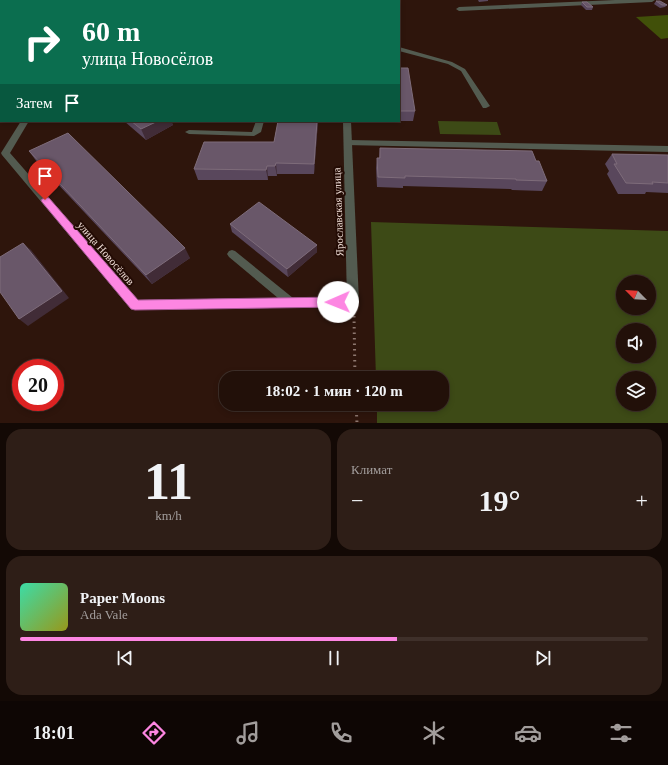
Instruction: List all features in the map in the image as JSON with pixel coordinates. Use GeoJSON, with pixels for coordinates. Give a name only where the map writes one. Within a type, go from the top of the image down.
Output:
{"type":"FeatureCollection","features":[{"type":"Feature","properties":{"kind":"street"},"geometry":{"type":"LineString","coordinates":[[459,9],[652,0]]}},
{"type":"Feature","properties":{"kind":"street","name":"улица Новосёлов"},"geometry":{"type":"LineString","coordinates":[[24,122],[5,153],[135,305]]}},
{"type":"Feature","properties":{"kind":"street","name":"Ярославская улица"},"geometry":{"type":"LineString","coordinates":[[347,122],[353,302]]}},
{"type":"Feature","properties":{"kind":"lane"},"geometry":{"type":"LineString","coordinates":[[400,49],[450,63],[463,70],[486,106]]}},
{"type":"Feature","properties":{"kind":"lane"},"geometry":{"type":"LineString","coordinates":[[189,132],[254,134],[258,129],[260,122]]}},
{"type":"Feature","properties":{"kind":"lane"},"geometry":{"type":"LineString","coordinates":[[348,143],[668,149]]}},
{"type":"Feature","properties":{"kind":"lane"},"geometry":{"type":"LineString","coordinates":[[232,254],[291,303]]}},
{"type":"Feature","properties":{"kind":"lane"},"geometry":{"type":"LineString","coordinates":[[135,305],[353,302]]}},
{"type":"Feature","properties":{"kind":"path"},"geometry":{"type":"LineString","coordinates":[[353,302],[355,371]]}},
{"type":"Feature","properties":{"kind":"path"},"geometry":{"type":"LineString","coordinates":[[356,411],[357,423]]}},
{"type":"Feature","properties":{"kind":"green space"},"geometry":{"type":"Polygon","coordinates":[[[668,15],[668,38],[661,39],[636,17],[668,15]]]}},
{"type":"Feature","properties":{"kind":"green space"},"geometry":{"type":"Polygon","coordinates":[[[438,121],[497,122],[501,135],[440,134],[438,121]]]}},
{"type":"Feature","properties":{"kind":"green space"},"geometry":{"type":"Polygon","coordinates":[[[371,222],[668,231],[668,423],[377,423],[377,411],[449,411],[449,371],[376,371],[371,222]]]}},
{"type":"Feature","properties":{"kind":"building"},"geometry":{"type":"Polygon","coordinates":[[[656,1],[660,1],[667,5],[662,5],[656,1]]]}},
{"type":"Feature","properties":{"kind":"building"},"geometry":{"type":"Polygon","coordinates":[[[582,2],[587,2],[593,7],[587,7],[582,2]]]}},
{"type":"Feature","properties":{"kind":"building"},"geometry":{"type":"Polygon","coordinates":[[[400,68],[408,68],[415,111],[400,111],[400,68]]]}},
{"type":"Feature","properties":{"kind":"building"},"geometry":{"type":"Polygon","coordinates":[[[132,122],[156,122],[141,129],[132,122]]]}},
{"type":"Feature","properties":{"kind":"building"},"geometry":{"type":"Polygon","coordinates":[[[278,122],[317,122],[314,164],[276,163],[275,166],[267,166],[266,170],[194,169],[204,142],[274,142],[278,122]]]}},
{"type":"Feature","properties":{"kind":"building"},"geometry":{"type":"Polygon","coordinates":[[[68,133],[185,248],[146,275],[29,151],[68,133]]]}},
{"type":"Feature","properties":{"kind":"building"},"geometry":{"type":"Polygon","coordinates":[[[380,148],[532,151],[536,161],[539,161],[547,181],[405,176],[405,178],[378,177],[377,158],[380,158],[380,148]]]}},
{"type":"Feature","properties":{"kind":"building"},"geometry":{"type":"Polygon","coordinates":[[[612,154],[668,155],[668,183],[626,183],[614,164],[617,164],[612,154]]]}},
{"type":"Feature","properties":{"kind":"building"},"geometry":{"type":"Polygon","coordinates":[[[259,202],[317,245],[287,269],[230,224],[259,202]]]}},
{"type":"Feature","properties":{"kind":"building"},"geometry":{"type":"Polygon","coordinates":[[[23,243],[62,291],[19,319],[0,292],[0,257],[23,243]]]}},
{"type":"Feature","properties":{"kind":"route"},"geometry":{"type":"LineString","coordinates":[[45,200],[135,305],[338,302]]}}]}
